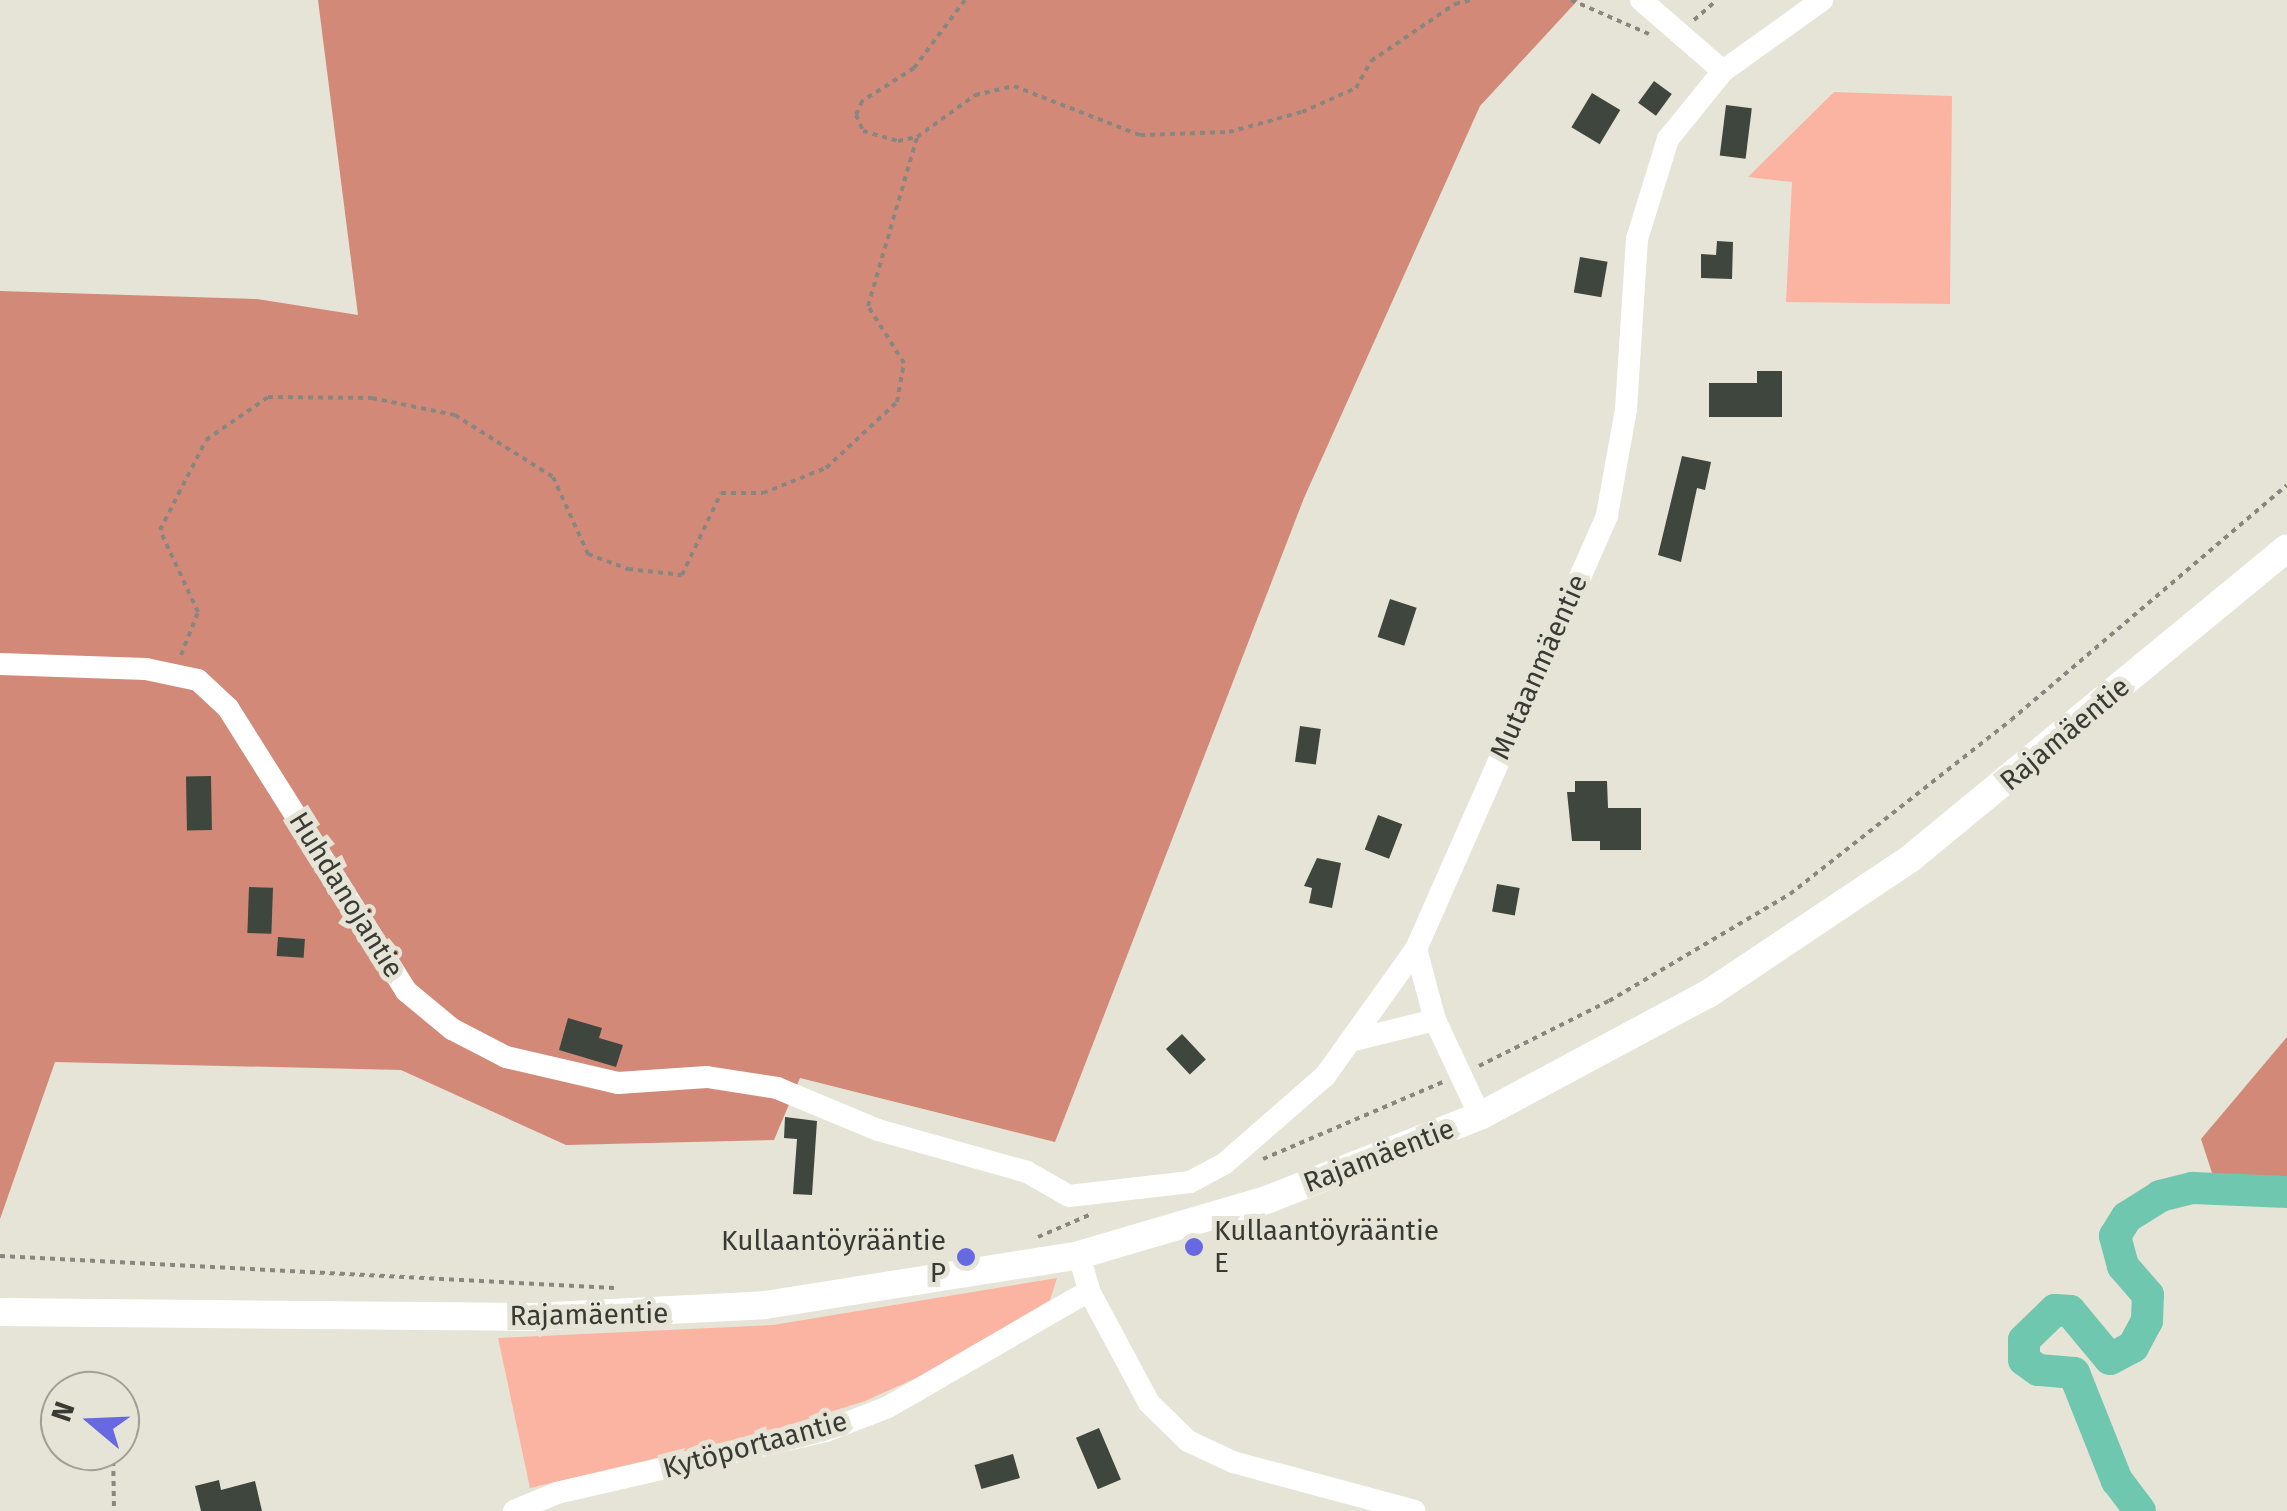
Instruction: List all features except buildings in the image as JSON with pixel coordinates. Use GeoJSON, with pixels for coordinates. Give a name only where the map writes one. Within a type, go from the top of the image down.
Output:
{"type":"FeatureCollection","features":[{"type":"Feature","properties":{"kind":"main road","name":"Rajamäentie"},"geometry":{"type":"LineString","coordinates":[[0,1312],[652,1315],[901,1288],[1079,1255],[1270,1199],[1480,1116],[1708,994],[1911,858],[2287,548]]}},
{"type":"Feature","properties":{"kind":"street"},"geometry":{"type":"LineString","coordinates":[[1641,0],[1723,71]]}},
{"type":"Feature","properties":{"kind":"street","name":"Mutaanmäentie"},"geometry":{"type":"LineString","coordinates":[[1069,1196],[1190,1182],[1224,1164],[1275,1124],[1354,1040],[1416,949],[1607,516],[1619,464],[1637,239],[1649,184],[1668,139],[1723,71],[1822,0]]}},
{"type":"Feature","properties":{"kind":"street","name":"Huhdanojantie"},"geometry":{"type":"LineString","coordinates":[[0,664],[173,674],[198,680],[228,708],[406,991],[452,1030],[506,1057],[618,1083],[707,1076],[777,1088],[878,1130],[1027,1172],[1069,1196]]}},
{"type":"Feature","properties":{"kind":"street"},"geometry":{"type":"LineString","coordinates":[[1416,949],[1435,1020],[1480,1116]]}},
{"type":"Feature","properties":{"kind":"street"},"geometry":{"type":"LineString","coordinates":[[1354,1040],[1435,1020]]}},
{"type":"Feature","properties":{"kind":"street"},"geometry":{"type":"LineString","coordinates":[[1079,1255],[1089,1291],[1148,1403],[1188,1441],[1233,1462],[1414,1511]]}},
{"type":"Feature","properties":{"kind":"street","name":"Kytöportaantie"},"geometry":{"type":"LineString","coordinates":[[514,1511],[557,1493],[826,1431],[888,1407],[1089,1291]]}},
{"type":"Feature","properties":{"kind":"path"},"geometry":{"type":"LineString","coordinates":[[965,0],[934,47],[896,83],[862,101],[856,115],[863,131],[877,136],[917,137],[974,96],[1014,86],[1140,134],[1229,132],[1302,112],[1356,88],[1370,61],[1455,4],[1472,0]]}},
{"type":"Feature","properties":{"kind":"path"},"geometry":{"type":"LineString","coordinates":[[1571,0],[1625,28],[1680,31],[1717,0]]}},
{"type":"Feature","properties":{"kind":"path"},"geometry":{"type":"LineString","coordinates":[[173,674],[198,612],[160,530],[206,440],[268,397],[372,398],[455,415],[553,477],[588,554],[628,568],[682,574],[720,494],[763,493],[826,468],[897,402],[904,363],[868,306],[917,137]]}},
{"type":"Feature","properties":{"kind":"path"},"geometry":{"type":"LineString","coordinates":[[1253,1164],[1462,1075],[1610,1001],[1790,894],[2011,720],[2287,486]]}},
{"type":"Feature","properties":{"kind":"path"},"geometry":{"type":"LineString","coordinates":[[1069,1196],[1079,1255]]}},
{"type":"Feature","properties":{"kind":"path"},"geometry":{"type":"LineString","coordinates":[[1030,1239],[1097,1212]]}},
{"type":"Feature","properties":{"kind":"path"},"geometry":{"type":"LineString","coordinates":[[0,1256],[626,1289]]}},
{"type":"Feature","properties":{"kind":"path"},"geometry":{"type":"LineString","coordinates":[[113,1471],[114,1511]]}},
{"type":"Feature","properties":{"kind":"shaded area"},"geometry":{"type":"Polygon","coordinates":[[[318,0],[1578,0],[1480,106],[1304,498],[1055,1142],[800,1078],[774,1140],[566,1145],[401,1070],[55,1062],[0,1219],[0,291],[257,299],[358,315],[318,0]]]}},
{"type":"Feature","properties":{"kind":"shaded area"},"geometry":{"type":"Polygon","coordinates":[[[1834,92],[1952,96],[1950,304],[1786,302],[1792,182],[1748,177],[1834,92]]]}},
{"type":"Feature","properties":{"kind":"shaded area"},"geometry":{"type":"Polygon","coordinates":[[[2287,1037],[2287,1181],[2212,1173],[2201,1139],[2287,1037]]]}},
{"type":"Feature","properties":{"kind":"shaded area"},"geometry":{"type":"Polygon","coordinates":[[[1057,1278],[1050,1300],[923,1375],[865,1401],[770,1431],[530,1488],[498,1338],[773,1325],[1057,1278]]]}},
{"type":"Feature","properties":{"kind":"waterway"},"geometry":{"type":"LineString","coordinates":[[2140,1511],[2117,1481],[2074,1373],[2038,1370],[2024,1360],[2024,1340],[2055,1310],[2070,1311],[2110,1359],[2133,1347],[2147,1321],[2148,1295],[2123,1266],[2115,1236],[2127,1217],[2160,1196],[2193,1188],[2287,1192]]}},
{"type":"Feature","properties":{"kind":"place","name":"Kullaantöyrääntie E"},"geometry":{"type":"Point","coordinates":[1194,1247]}},
{"type":"Feature","properties":{"kind":"place","name":"Kullaantöyrääntie P"},"geometry":{"type":"Point","coordinates":[966,1257]}}]}
